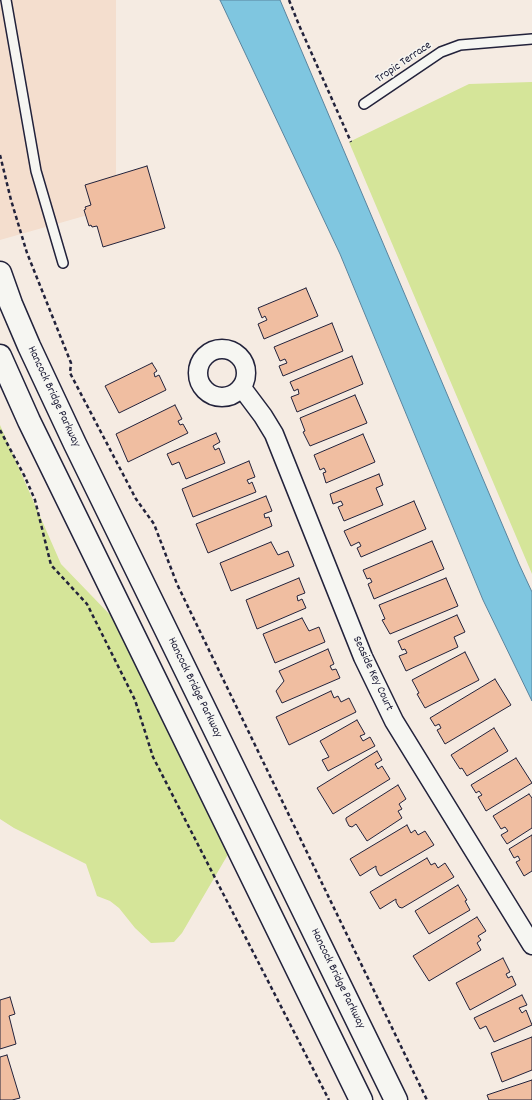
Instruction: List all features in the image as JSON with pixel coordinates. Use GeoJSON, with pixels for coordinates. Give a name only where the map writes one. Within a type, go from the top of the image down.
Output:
{"type":"FeatureCollection","features":[{"type":"Feature","properties":{"kind":"main road","name":"Hancock Bridge Parkway"},"geometry":{"type":"LineString","coordinates":[[0,274],[29,346],[75,444],[396,1100]]}},
{"type":"Feature","properties":{"kind":"main road"},"geometry":{"type":"LineString","coordinates":[[0,356],[29,421],[361,1100]]}},
{"type":"Feature","properties":{"kind":"street","name":"Seaside Key Court"},"geometry":{"type":"LineString","coordinates":[[242,388],[263,416],[274,434],[363,657],[394,721],[532,945]]}},
{"type":"Feature","properties":{"kind":"lane"},"geometry":{"type":"LineString","coordinates":[[6,0],[36,171],[64,263]]}},
{"type":"Feature","properties":{"kind":"lane","name":"Tropic Terrace"},"geometry":{"type":"LineString","coordinates":[[364,104],[441,52],[460,45],[532,39]]}},
{"type":"Feature","properties":{"kind":"path"},"geometry":{"type":"LineString","coordinates":[[289,0],[351,142]]}},
{"type":"Feature","properties":{"kind":"path"},"geometry":{"type":"LineString","coordinates":[[0,155],[11,200],[27,253],[71,363],[70,373],[136,499],[154,524],[177,584],[427,1100]]}},
{"type":"Feature","properties":{"kind":"path"},"geometry":{"type":"LineString","coordinates":[[0,430],[25,476],[35,500],[51,565],[87,604],[135,700],[153,757],[329,1100]]}},
{"type":"Feature","properties":{"kind":"shaded area"},"geometry":{"type":"Polygon","coordinates":[[[0,0],[116,0],[116,207],[0,240],[0,0]]]}},
{"type":"Feature","properties":{"kind":"green space"},"geometry":{"type":"Polygon","coordinates":[[[532,82],[532,574],[349,142],[469,84],[532,82]]]}},
{"type":"Feature","properties":{"kind":"green space"},"geometry":{"type":"Polygon","coordinates":[[[0,425],[61,564],[118,623],[230,851],[182,933],[174,942],[151,943],[135,928],[119,908],[110,901],[97,896],[86,864],[14,828],[0,819],[0,425]]]}},
{"type":"Feature","properties":{"kind":"water"},"geometry":{"type":"Polygon","coordinates":[[[220,0],[280,0],[532,592],[532,701],[483,600],[340,254],[220,0]]]}},
{"type":"Feature","properties":{"kind":"building"},"geometry":{"type":"Polygon","coordinates":[[[147,166],[165,228],[103,247],[97,226],[89,226],[84,210],[86,209],[85,207],[91,205],[85,185],[147,166]]]}},
{"type":"Feature","properties":{"kind":"building"},"geometry":{"type":"Polygon","coordinates":[[[306,288],[318,316],[264,339],[258,324],[267,320],[265,316],[262,318],[258,308],[306,288]]]}},
{"type":"Feature","properties":{"kind":"building"},"geometry":{"type":"Polygon","coordinates":[[[332,323],[343,351],[283,376],[279,366],[287,363],[285,359],[280,361],[274,347],[332,323]]]}},
{"type":"Feature","properties":{"kind":"building"},"geometry":{"type":"Polygon","coordinates":[[[352,356],[363,384],[297,412],[291,397],[299,394],[298,389],[294,391],[290,382],[352,356]]]}},
{"type":"Feature","properties":{"kind":"building"},"geometry":{"type":"Polygon","coordinates":[[[152,363],[157,371],[154,373],[155,377],[159,375],[166,390],[119,413],[105,386],[152,363]]]}},
{"type":"Feature","properties":{"kind":"building"},"geometry":{"type":"Polygon","coordinates":[[[355,395],[367,423],[310,446],[303,432],[305,431],[300,418],[355,395]]]}},
{"type":"Feature","properties":{"kind":"building"},"geometry":{"type":"Polygon","coordinates":[[[175,405],[182,419],[178,421],[180,425],[183,424],[188,433],[128,462],[116,434],[175,405]]]}},
{"type":"Feature","properties":{"kind":"building"},"geometry":{"type":"Polygon","coordinates":[[[216,433],[220,442],[213,446],[215,450],[219,448],[225,463],[186,479],[179,462],[172,465],[167,454],[216,433]]]}},
{"type":"Feature","properties":{"kind":"building"},"geometry":{"type":"Polygon","coordinates":[[[363,434],[375,462],[326,483],[323,473],[326,472],[324,468],[320,470],[314,455],[363,434]]]}},
{"type":"Feature","properties":{"kind":"building"},"geometry":{"type":"Polygon","coordinates":[[[249,461],[255,477],[247,480],[249,484],[252,482],[256,492],[193,517],[182,489],[249,461]]]}},
{"type":"Feature","properties":{"kind":"building"},"geometry":{"type":"Polygon","coordinates":[[[379,474],[383,485],[376,488],[383,505],[344,521],[338,507],[343,505],[341,501],[333,504],[330,494],[379,474]]]}},
{"type":"Feature","properties":{"kind":"building"},"geometry":{"type":"Polygon","coordinates":[[[266,496],[272,511],[264,514],[265,518],[269,517],[272,526],[208,553],[196,524],[266,496]]]}},
{"type":"Feature","properties":{"kind":"building"},"geometry":{"type":"Polygon","coordinates":[[[414,501],[426,529],[361,557],[357,548],[361,546],[359,542],[351,546],[344,531],[414,501]]]}},
{"type":"Feature","properties":{"kind":"building"},"geometry":{"type":"Polygon","coordinates":[[[432,541],[444,569],[374,599],[368,584],[372,582],[370,578],[367,579],[363,570],[432,541]]]}},
{"type":"Feature","properties":{"kind":"building"},"geometry":{"type":"Polygon","coordinates":[[[271,542],[278,555],[288,551],[294,566],[231,591],[220,563],[271,542]]]}},
{"type":"Feature","properties":{"kind":"building"},"geometry":{"type":"Polygon","coordinates":[[[299,578],[305,593],[297,596],[298,601],[302,599],[306,608],[257,629],[246,600],[299,578]]]}},
{"type":"Feature","properties":{"kind":"building"},"geometry":{"type":"Polygon","coordinates":[[[446,578],[458,606],[390,634],[382,620],[385,619],[379,605],[446,578]]]}},
{"type":"Feature","properties":{"kind":"building"},"geometry":{"type":"Polygon","coordinates":[[[457,615],[465,632],[454,637],[458,647],[406,671],[399,656],[407,653],[405,649],[402,650],[398,641],[457,615]]]}},
{"type":"Feature","properties":{"kind":"building"},"geometry":{"type":"Polygon","coordinates":[[[302,618],[309,631],[319,627],[325,642],[275,663],[263,634],[302,618]]]}},
{"type":"Feature","properties":{"kind":"building"},"geometry":{"type":"Polygon","coordinates":[[[328,649],[334,664],[330,666],[332,670],[336,669],[340,678],[282,703],[276,691],[284,681],[279,671],[328,649]]]}},
{"type":"Feature","properties":{"kind":"building"},"geometry":{"type":"Polygon","coordinates":[[[465,652],[479,680],[425,708],[417,694],[419,693],[412,680],[465,652]]]}},
{"type":"Feature","properties":{"kind":"building"},"geometry":{"type":"Polygon","coordinates":[[[495,679],[511,705],[445,744],[437,730],[441,728],[439,724],[435,726],[430,718],[495,679]]]}},
{"type":"Feature","properties":{"kind":"building"},"geometry":{"type":"Polygon","coordinates":[[[331,691],[334,698],[338,696],[341,702],[349,698],[356,712],[289,745],[276,717],[331,691]]]}},
{"type":"Feature","properties":{"kind":"building"},"geometry":{"type":"Polygon","coordinates":[[[357,720],[365,734],[360,736],[363,741],[370,737],[375,746],[328,771],[322,760],[329,757],[320,741],[357,720]]]}},
{"type":"Feature","properties":{"kind":"building"},"geometry":{"type":"Polygon","coordinates":[[[494,728],[508,751],[467,776],[462,768],[460,769],[451,755],[494,728]]]}},
{"type":"Feature","properties":{"kind":"building"},"geometry":{"type":"Polygon","coordinates":[[[377,751],[382,760],[375,764],[378,769],[382,766],[390,779],[333,814],[317,788],[377,751]]]}},
{"type":"Feature","properties":{"kind":"building"},"geometry":{"type":"Polygon","coordinates":[[[516,758],[532,783],[486,811],[478,797],[482,795],[479,791],[476,793],[471,785],[516,758]]]}},
{"type":"Feature","properties":{"kind":"building"},"geometry":{"type":"Polygon","coordinates":[[[398,785],[406,799],[399,804],[402,809],[398,811],[402,818],[367,841],[356,824],[352,827],[349,826],[346,818],[398,785]]]}},
{"type":"Feature","properties":{"kind":"building"},"geometry":{"type":"Polygon","coordinates":[[[529,794],[532,798],[532,828],[507,844],[501,835],[508,831],[505,827],[501,829],[493,816],[529,794]]]}},
{"type":"Feature","properties":{"kind":"building"},"geometry":{"type":"Polygon","coordinates":[[[407,825],[411,833],[415,830],[418,835],[425,831],[434,845],[381,876],[376,869],[376,866],[360,876],[350,859],[407,825]]]}},
{"type":"Feature","properties":{"kind":"building"},"geometry":{"type":"Polygon","coordinates":[[[532,835],[532,871],[524,876],[516,862],[520,860],[518,856],[514,858],[509,849],[532,835]]]}},
{"type":"Feature","properties":{"kind":"building"},"geometry":{"type":"Polygon","coordinates":[[[427,858],[431,865],[435,863],[438,868],[445,863],[454,877],[402,908],[399,907],[396,899],[380,909],[370,892],[427,858]]]}},
{"type":"Feature","properties":{"kind":"building"},"geometry":{"type":"Polygon","coordinates":[[[458,885],[467,900],[465,901],[470,910],[429,934],[415,911],[458,885]]]}},
{"type":"Feature","properties":{"kind":"building"},"geometry":{"type":"Polygon","coordinates":[[[477,917],[486,931],[478,936],[481,940],[477,943],[481,950],[429,981],[413,956],[477,917]]]}},
{"type":"Feature","properties":{"kind":"building"},"geometry":{"type":"Polygon","coordinates":[[[503,958],[510,972],[506,974],[508,978],[512,976],[516,985],[470,1010],[456,983],[503,958]]]}},
{"type":"Feature","properties":{"kind":"building"},"geometry":{"type":"Polygon","coordinates":[[[522,995],[527,1005],[519,1008],[522,1013],[526,1010],[532,1025],[494,1042],[486,1026],[480,1029],[474,1018],[522,995]]]}},
{"type":"Feature","properties":{"kind":"building"},"geometry":{"type":"Polygon","coordinates":[[[10,997],[15,1014],[9,1016],[16,1044],[0,1049],[0,1000],[10,997]]]}},
{"type":"Feature","properties":{"kind":"building"},"geometry":{"type":"Polygon","coordinates":[[[532,1037],[532,1070],[502,1082],[491,1053],[532,1037]]]}},
{"type":"Feature","properties":{"kind":"building"},"geometry":{"type":"Polygon","coordinates":[[[7,1055],[20,1098],[0,1100],[0,1057],[7,1055]]]}},
{"type":"Feature","properties":{"kind":"building"},"geometry":{"type":"Polygon","coordinates":[[[532,1080],[532,1100],[489,1100],[487,1095],[532,1080]]]}}]}
